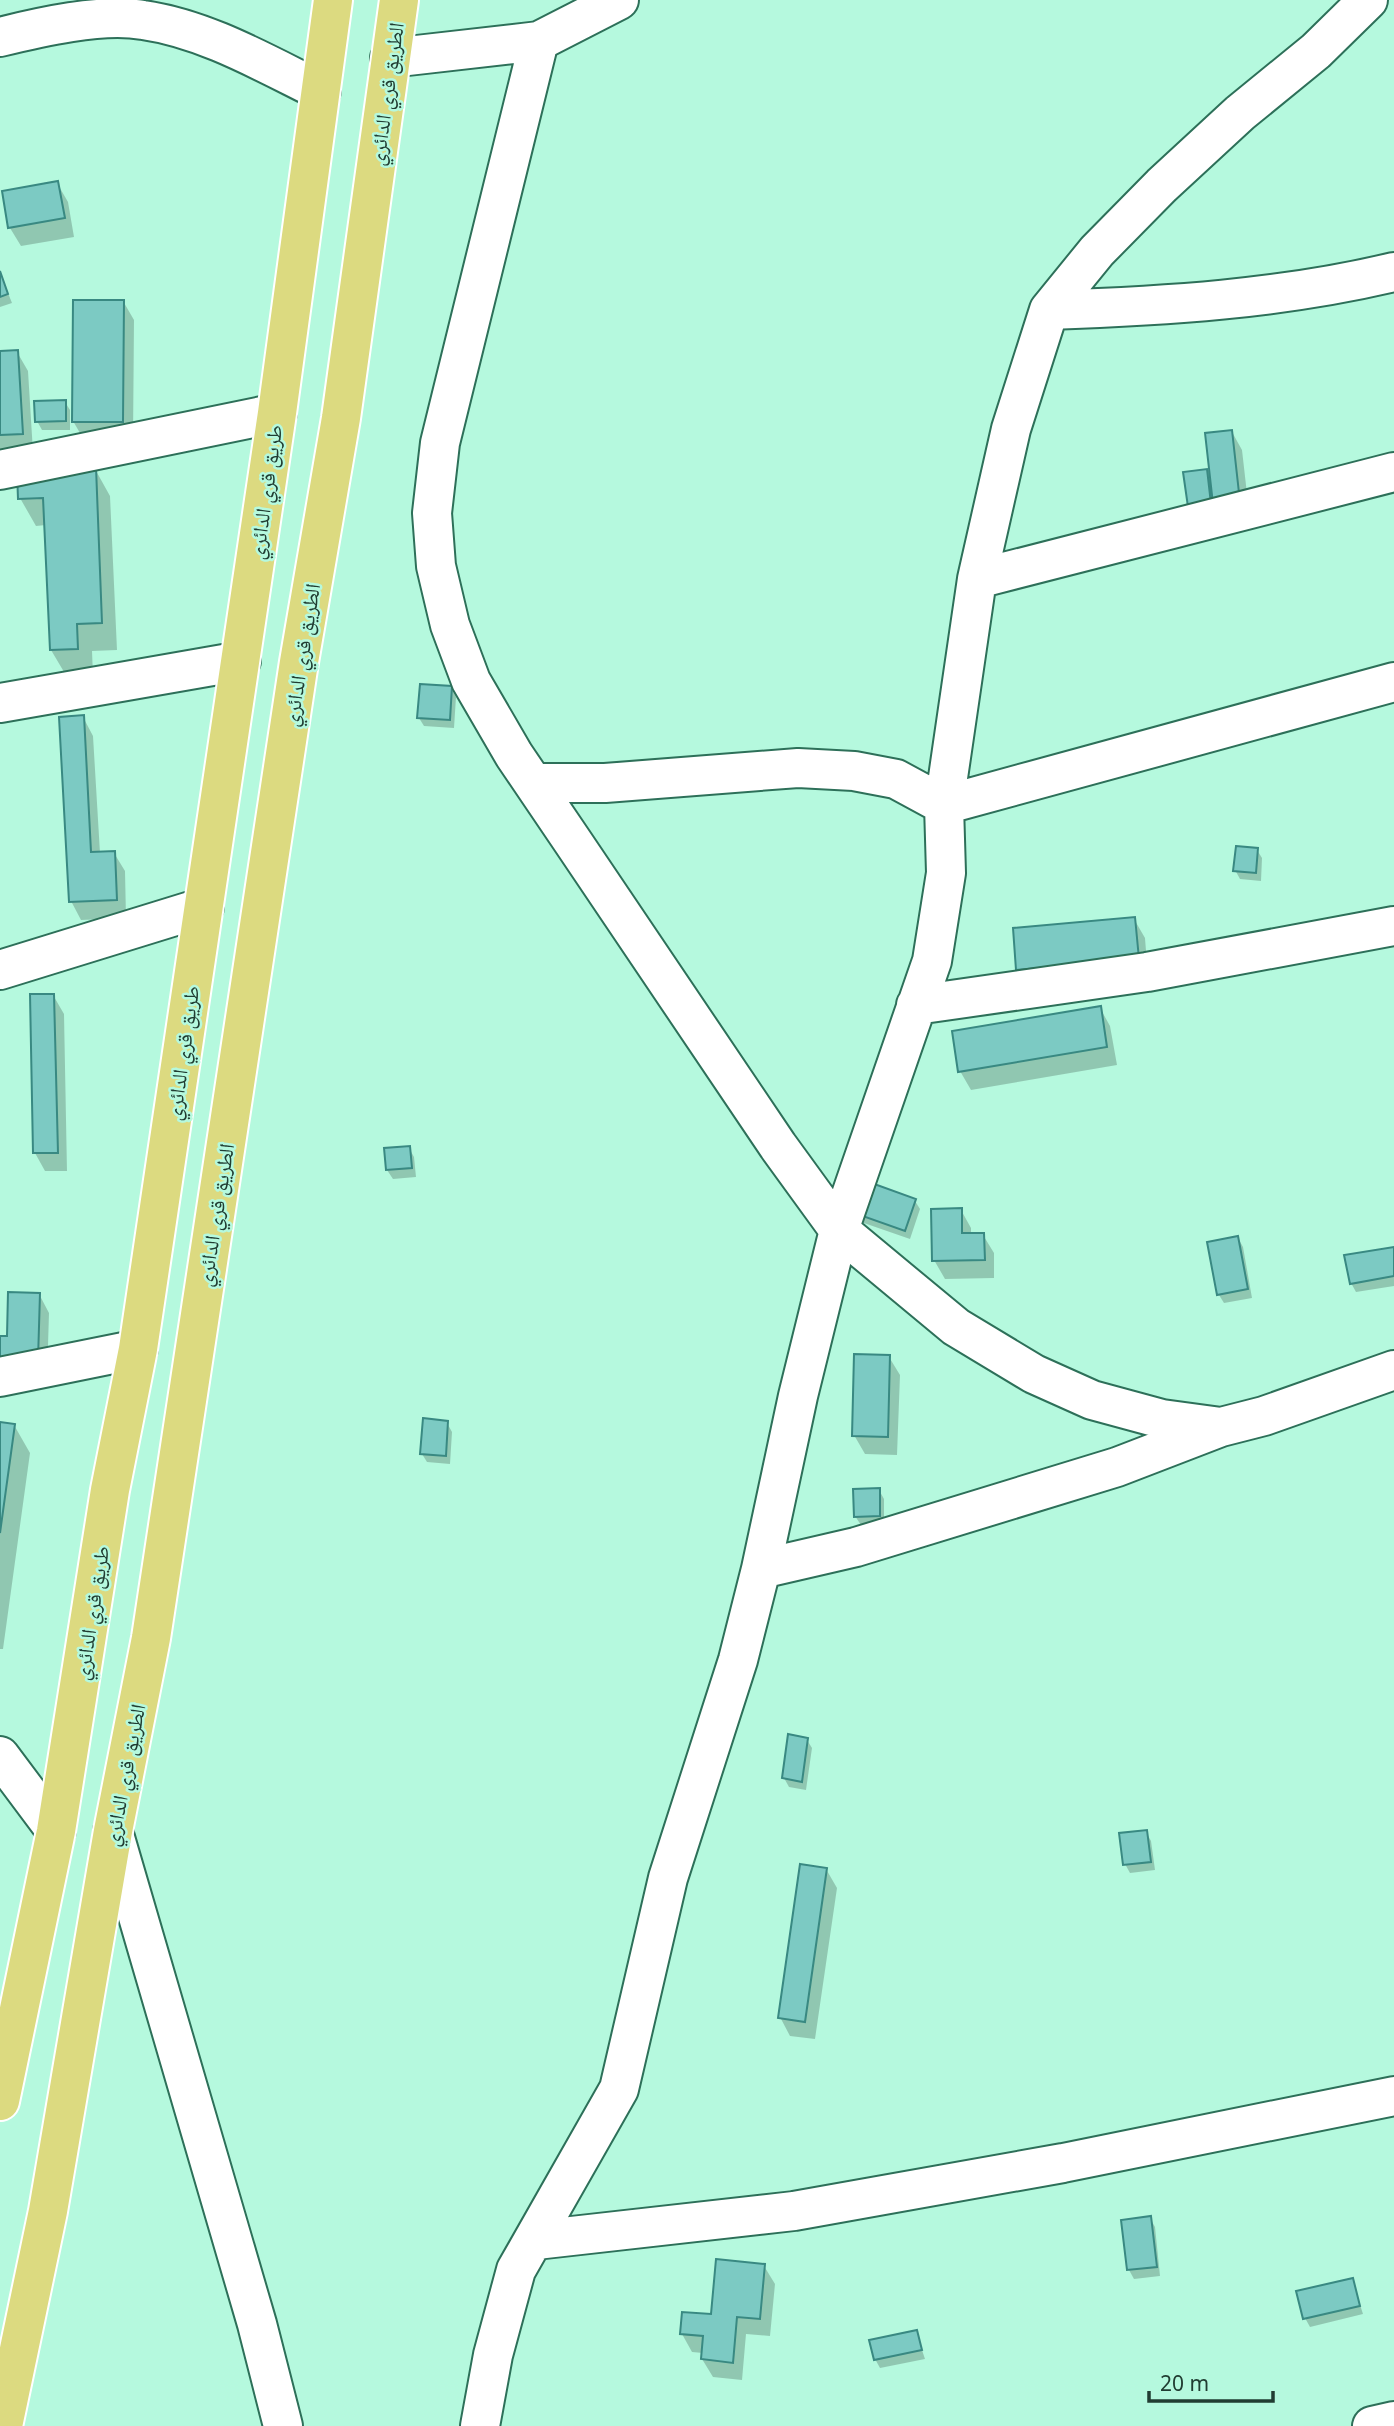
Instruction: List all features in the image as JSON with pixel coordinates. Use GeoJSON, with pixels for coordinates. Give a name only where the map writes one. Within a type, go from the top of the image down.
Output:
{"type":"FeatureCollection","features":[{"type":"Feature","properties":{"kind":"highway","name":"طريق قري الدائري"},"geometry":{"type":"LineString","coordinates":[[1,2089],[56,1831],[110,1490],[138,1349],[277,413],[333,0]]}},
{"type":"Feature","properties":{"kind":"highway","name":"الطريق قري الدائري"},"geometry":{"type":"LineString","coordinates":[[3,2426],[48,2211],[113,1831],[151,1638],[299,662],[341,418],[399,0]]}},
{"type":"Feature","properties":{"kind":"street"},"geometry":{"type":"LineString","coordinates":[[390,58],[539,41],[619,0]]}},
{"type":"Feature","properties":{"kind":"street"},"geometry":{"type":"LineString","coordinates":[[480,2426],[493,2355],[516,2270],[536,2240],[619,2089],[668,1878],[738,1660],[839,1230],[932,961],[946,873],[944,805],[977,579],[1012,429],[1049,310],[1097,251],[1162,185],[1240,113],[1316,51],[1368,0]]}},
{"type":"Feature","properties":{"kind":"street"},"geometry":{"type":"LineString","coordinates":[[0,37],[61,23],[141,19],[220,41],[321,91]]}},
{"type":"Feature","properties":{"kind":"street"},"geometry":{"type":"LineString","coordinates":[[539,41],[440,443],[432,513],[436,566],[450,625],[471,681],[534,783],[778,1146],[839,1230],[956,1327],[1034,1374],[1092,1401],[1162,1419],[1221,1427]]}},
{"type":"Feature","properties":{"kind":"street"},"geometry":{"type":"LineString","coordinates":[[1049,310],[1151,306],[1240,298],[1354,282],[1394,272]]}},
{"type":"Feature","properties":{"kind":"street"},"geometry":{"type":"LineString","coordinates":[[0,470],[277,413]]}},
{"type":"Feature","properties":{"kind":"street"},"geometry":{"type":"LineString","coordinates":[[977,579],[1394,472]]}},
{"type":"Feature","properties":{"kind":"street"},"geometry":{"type":"LineString","coordinates":[[0,703],[241,661]]}},
{"type":"Feature","properties":{"kind":"street"},"geometry":{"type":"LineString","coordinates":[[534,783],[618,783],[799,768],[854,771],[896,779],[944,805],[1394,682]]}},
{"type":"Feature","properties":{"kind":"street"},"geometry":{"type":"LineString","coordinates":[[0,970],[204,907]]}},
{"type":"Feature","properties":{"kind":"street"},"geometry":{"type":"LineString","coordinates":[[916,1005],[1147,972],[1394,926]]}},
{"type":"Feature","properties":{"kind":"street"},"geometry":{"type":"LineString","coordinates":[[0,1377],[138,1349]]}},
{"type":"Feature","properties":{"kind":"street"},"geometry":{"type":"LineString","coordinates":[[761,1569],[856,1547],[982,1510],[1117,1467],[1221,1427],[1264,1416],[1394,1370]]}},
{"type":"Feature","properties":{"kind":"street"},"geometry":{"type":"LineString","coordinates":[[0,1756],[56,1831]]}},
{"type":"Feature","properties":{"kind":"street"},"geometry":{"type":"LineString","coordinates":[[113,1831],[253,2312],[283,2426]]}},
{"type":"Feature","properties":{"kind":"street"},"geometry":{"type":"LineString","coordinates":[[536,2240],[794,2211],[1063,2163],[1394,2096]]}},
{"type":"Feature","properties":{"kind":"street"},"geometry":{"type":"LineString","coordinates":[[1372,2426],[1394,2421]]}},
{"type":"Feature","properties":{"kind":"building"},"geometry":{"type":"Polygon","coordinates":[[[58,181],[65,218],[8,228],[2,191],[58,181]]]}},
{"type":"Feature","properties":{"kind":"building"},"geometry":{"type":"Polygon","coordinates":[[[0,271],[8,294],[0,297],[0,271]]]}},
{"type":"Feature","properties":{"kind":"building"},"geometry":{"type":"Polygon","coordinates":[[[73,300],[124,300],[123,422],[72,422],[73,300]]]}},
{"type":"Feature","properties":{"kind":"building"},"geometry":{"type":"Polygon","coordinates":[[[18,350],[23,434],[0,435],[0,351],[18,350]]]}},
{"type":"Feature","properties":{"kind":"building"},"geometry":{"type":"Polygon","coordinates":[[[66,400],[66,421],[35,422],[34,401],[66,400]]]}},
{"type":"Feature","properties":{"kind":"building"},"geometry":{"type":"Polygon","coordinates":[[[1232,430],[1240,502],[1213,504],[1205,433],[1232,430]]]}},
{"type":"Feature","properties":{"kind":"building"},"geometry":{"type":"Polygon","coordinates":[[[96,467],[102,623],[77,624],[78,649],[50,650],[43,498],[18,499],[17,471],[96,467]]]}},
{"type":"Feature","properties":{"kind":"building"},"geometry":{"type":"Polygon","coordinates":[[[1207,469],[1211,504],[1188,507],[1183,472],[1207,469]]]}},
{"type":"Feature","properties":{"kind":"building"},"geometry":{"type":"Polygon","coordinates":[[[420,684],[452,686],[450,720],[417,718],[420,684]]]}},
{"type":"Feature","properties":{"kind":"building"},"geometry":{"type":"Polygon","coordinates":[[[84,715],[91,852],[115,851],[117,900],[69,902],[59,717],[84,715]]]}},
{"type":"Feature","properties":{"kind":"building"},"geometry":{"type":"Polygon","coordinates":[[[1236,846],[1258,848],[1256,873],[1233,871],[1236,846]]]}},
{"type":"Feature","properties":{"kind":"building"},"geometry":{"type":"Polygon","coordinates":[[[1135,917],[1139,959],[1016,970],[1013,928],[1135,917]]]}},
{"type":"Feature","properties":{"kind":"building"},"geometry":{"type":"Polygon","coordinates":[[[30,994],[54,994],[58,1153],[33,1153],[30,994]]]}},
{"type":"Feature","properties":{"kind":"building"},"geometry":{"type":"Polygon","coordinates":[[[1101,1006],[1107,1047],[958,1072],[952,1031],[1101,1006]]]}},
{"type":"Feature","properties":{"kind":"building"},"geometry":{"type":"Polygon","coordinates":[[[410,1146],[412,1168],[386,1170],[384,1148],[410,1146]]]}},
{"type":"Feature","properties":{"kind":"building"},"geometry":{"type":"Polygon","coordinates":[[[866,1181],[916,1199],[905,1231],[854,1213],[866,1181]]]}},
{"type":"Feature","properties":{"kind":"building"},"geometry":{"type":"Polygon","coordinates":[[[962,1208],[962,1233],[984,1233],[985,1260],[932,1261],[931,1209],[962,1208]]]}},
{"type":"Feature","properties":{"kind":"building"},"geometry":{"type":"Polygon","coordinates":[[[1238,1236],[1248,1289],[1217,1295],[1207,1242],[1238,1236]]]}},
{"type":"Feature","properties":{"kind":"building"},"geometry":{"type":"Polygon","coordinates":[[[1394,1247],[1394,1276],[1350,1284],[1344,1255],[1394,1247]]]}},
{"type":"Feature","properties":{"kind":"building"},"geometry":{"type":"Polygon","coordinates":[[[8,1292],[40,1293],[38,1360],[0,1359],[0,1336],[7,1336],[8,1292]]]}},
{"type":"Feature","properties":{"kind":"building"},"geometry":{"type":"Polygon","coordinates":[[[854,1354],[890,1355],[888,1437],[852,1436],[854,1354]]]}},
{"type":"Feature","properties":{"kind":"building"},"geometry":{"type":"Polygon","coordinates":[[[423,1418],[448,1421],[446,1456],[420,1454],[423,1418]]]}},
{"type":"Feature","properties":{"kind":"building"},"geometry":{"type":"Polygon","coordinates":[[[0,1422],[15,1424],[0,1533],[0,1422]]]}},
{"type":"Feature","properties":{"kind":"building"},"geometry":{"type":"Polygon","coordinates":[[[880,1488],[880,1516],[854,1517],[853,1489],[880,1488]]]}},
{"type":"Feature","properties":{"kind":"building"},"geometry":{"type":"Polygon","coordinates":[[[788,1734],[808,1738],[802,1782],[782,1778],[788,1734]]]}},
{"type":"Feature","properties":{"kind":"building"},"geometry":{"type":"Polygon","coordinates":[[[1147,1830],[1151,1862],[1123,1865],[1119,1833],[1147,1830]]]}},
{"type":"Feature","properties":{"kind":"building"},"geometry":{"type":"Polygon","coordinates":[[[800,1864],[827,1868],[805,2022],[778,2018],[800,1864]]]}},
{"type":"Feature","properties":{"kind":"building"},"geometry":{"type":"Polygon","coordinates":[[[1151,2216],[1157,2267],[1127,2270],[1121,2220],[1151,2216]]]}},
{"type":"Feature","properties":{"kind":"building"},"geometry":{"type":"Polygon","coordinates":[[[716,2259],[765,2264],[760,2319],[737,2317],[733,2363],[701,2359],[703,2336],[680,2334],[682,2312],[711,2314],[716,2259]]]}},
{"type":"Feature","properties":{"kind":"building"},"geometry":{"type":"Polygon","coordinates":[[[1353,2278],[1360,2306],[1303,2319],[1296,2291],[1353,2278]]]}},
{"type":"Feature","properties":{"kind":"building"},"geometry":{"type":"Polygon","coordinates":[[[917,2330],[922,2350],[874,2360],[869,2340],[917,2330]]]}}]}
